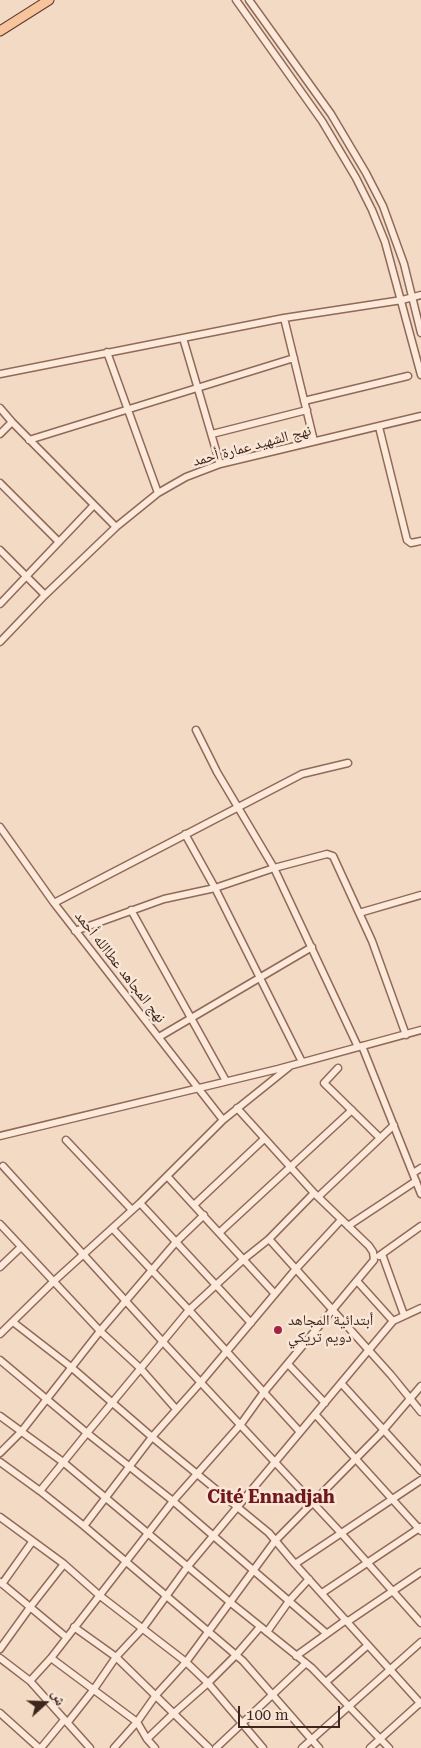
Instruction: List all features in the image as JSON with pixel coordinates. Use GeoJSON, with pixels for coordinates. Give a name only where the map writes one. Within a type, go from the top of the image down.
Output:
{"type":"FeatureCollection","features":[{"type":"Feature","properties":{"kind":"main road"},"geometry":{"type":"LineString","coordinates":[[0,31],[48,0]]}},
{"type":"Feature","properties":{"kind":"street"},"geometry":{"type":"LineString","coordinates":[[236,0],[322,121],[356,178],[372,210],[385,242],[421,375]]}},
{"type":"Feature","properties":{"kind":"street"},"geometry":{"type":"LineString","coordinates":[[249,0],[331,114],[366,173],[383,206],[404,264],[421,333]]}},
{"type":"Feature","properties":{"kind":"street"},"geometry":{"type":"LineString","coordinates":[[0,374],[284,318],[402,300],[421,295]]}},
{"type":"Feature","properties":{"kind":"street"},"geometry":{"type":"LineString","coordinates":[[284,318],[314,441]]}},
{"type":"Feature","properties":{"kind":"street"},"geometry":{"type":"LineString","coordinates":[[183,338],[220,464]]}},
{"type":"Feature","properties":{"kind":"street"},"geometry":{"type":"LineString","coordinates":[[107,352],[158,493]]}},
{"type":"Feature","properties":{"kind":"street"},"geometry":{"type":"LineString","coordinates":[[29,440],[294,358]]}},
{"type":"Feature","properties":{"kind":"street"},"geometry":{"type":"LineString","coordinates":[[304,401],[408,376]]}},
{"type":"Feature","properties":{"kind":"street"},"geometry":{"type":"LineString","coordinates":[[0,408],[29,440],[116,527]]}},
{"type":"Feature","properties":{"kind":"street"},"geometry":{"type":"LineString","coordinates":[[212,434],[307,410]]}},
{"type":"Feature","properties":{"kind":"street","name":"نهج الشهيد عمارة أحمد"},"geometry":{"type":"LineString","coordinates":[[0,642],[45,594],[116,527],[158,493],[186,477],[220,464],[421,416]]}},
{"type":"Feature","properties":{"kind":"street"},"geometry":{"type":"LineString","coordinates":[[0,434],[12,422]]}},
{"type":"Feature","properties":{"kind":"street"},"geometry":{"type":"LineString","coordinates":[[378,427],[406,540],[411,543],[421,541]]}},
{"type":"Feature","properties":{"kind":"street"},"geometry":{"type":"LineString","coordinates":[[0,483],[59,542]]}},
{"type":"Feature","properties":{"kind":"street"},"geometry":{"type":"LineString","coordinates":[[0,604],[94,505]]}},
{"type":"Feature","properties":{"kind":"street"},"geometry":{"type":"LineString","coordinates":[[0,550],[45,594]]}},
{"type":"Feature","properties":{"kind":"street"},"geometry":{"type":"LineString","coordinates":[[196,730],[217,772],[274,868],[360,1046],[421,1194]]}},
{"type":"Feature","properties":{"kind":"street"},"geometry":{"type":"LineString","coordinates":[[54,903],[302,774],[348,763]]}},
{"type":"Feature","properties":{"kind":"street","name":"نهج المجاهد عطاالله أحمد"},"geometry":{"type":"LineString","coordinates":[[0,827],[75,931],[224,1120]]}},
{"type":"Feature","properties":{"kind":"street"},"geometry":{"type":"LineString","coordinates":[[185,834],[215,888],[302,1062]]}},
{"type":"Feature","properties":{"kind":"street"},"geometry":{"type":"LineString","coordinates":[[75,931],[164,899],[215,888],[274,868],[327,854],[333,856],[372,940],[406,1035]]}},
{"type":"Feature","properties":{"kind":"street"},"geometry":{"type":"LineString","coordinates":[[359,913],[421,895]]}},
{"type":"Feature","properties":{"kind":"street"},"geometry":{"type":"LineString","coordinates":[[131,910],[226,1080]]}},
{"type":"Feature","properties":{"kind":"street"},"geometry":{"type":"LineString","coordinates":[[159,1037],[312,947]]}},
{"type":"Feature","properties":{"kind":"street"},"geometry":{"type":"LineString","coordinates":[[0,1136],[292,1065],[421,1030]]}},
{"type":"Feature","properties":{"kind":"street"},"geometry":{"type":"LineString","coordinates":[[0,1334],[53,1282],[113,1229],[237,1108],[292,1065]]}},
{"type":"Feature","properties":{"kind":"street"},"geometry":{"type":"LineString","coordinates":[[338,1068],[324,1083],[380,1138]]}},
{"type":"Feature","properties":{"kind":"street"},"geometry":{"type":"LineString","coordinates":[[237,1108],[316,1195],[372,1250],[374,1260]]}},
{"type":"Feature","properties":{"kind":"street"},"geometry":{"type":"LineString","coordinates":[[220,1232],[352,1110]]}},
{"type":"Feature","properties":{"kind":"street"},"geometry":{"type":"LineString","coordinates":[[40,1491],[189,1310],[394,1125]]}},
{"type":"Feature","properties":{"kind":"street"},"geometry":{"type":"LineString","coordinates":[[194,1205],[264,1139]]}},
{"type":"Feature","properties":{"kind":"street"},"geometry":{"type":"LineString","coordinates":[[66,1140],[132,1210]]}},
{"type":"Feature","properties":{"kind":"street"},"geometry":{"type":"LineString","coordinates":[[3,1166],[163,1342],[341,1533],[421,1623]]}},
{"type":"Feature","properties":{"kind":"street"},"geometry":{"type":"LineString","coordinates":[[413,1173],[421,1168]]}},
{"type":"Feature","properties":{"kind":"street"},"geometry":{"type":"LineString","coordinates":[[167,1176],[275,1294]]}},
{"type":"Feature","properties":{"kind":"street"},"geometry":{"type":"LineString","coordinates":[[348,1226],[416,1181]]}},
{"type":"Feature","properties":{"kind":"street"},"geometry":{"type":"LineString","coordinates":[[140,1203],[252,1323]]}},
{"type":"Feature","properties":{"kind":"street"},"geometry":{"type":"LineString","coordinates":[[0,1453],[21,1432],[126,1300],[176,1242],[204,1215]]}},
{"type":"Feature","properties":{"kind":"street"},"geometry":{"type":"LineString","coordinates":[[84,1526],[152,1437],[252,1323],[295,1270],[341,1220]]}},
{"type":"Feature","properties":{"kind":"street"},"geometry":{"type":"LineString","coordinates":[[0,1224],[100,1331],[140,1368],[176,1409]]}},
{"type":"Feature","properties":{"kind":"street"},"geometry":{"type":"LineString","coordinates":[[30,1681],[51,1658],[173,1501],[241,1424],[264,1392],[374,1260],[421,1226]]}},
{"type":"Feature","properties":{"kind":"street"},"geometry":{"type":"LineString","coordinates":[[113,1229],[300,1432]]}},
{"type":"Feature","properties":{"kind":"street"},"geometry":{"type":"LineString","coordinates":[[269,1239],[369,1350],[421,1412]]}},
{"type":"Feature","properties":{"kind":"street"},"geometry":{"type":"LineString","coordinates":[[0,1267],[22,1247]]}},
{"type":"Feature","properties":{"kind":"street"},"geometry":{"type":"LineString","coordinates":[[382,1254],[404,1315]]}},
{"type":"Feature","properties":{"kind":"street"},"geometry":{"type":"LineString","coordinates":[[357,1281],[394,1321]]}},
{"type":"Feature","properties":{"kind":"street"},"geometry":{"type":"LineString","coordinates":[[0,1713],[40,1748],[94,1689],[116,1657],[143,1628],[188,1566],[394,1321],[421,1308]]}},
{"type":"Feature","properties":{"kind":"street"},"geometry":{"type":"LineString","coordinates":[[13,1322],[71,1367],[152,1437],[270,1533],[421,1703],[370,1748]]}},
{"type":"Feature","properties":{"kind":"street"},"geometry":{"type":"LineString","coordinates":[[0,1360],[87,1433],[173,1501],[326,1633]]}},
{"type":"Feature","properties":{"kind":"street"},"geometry":{"type":"LineString","coordinates":[[288,1364],[324,1403]]}},
{"type":"Feature","properties":{"kind":"street"},"geometry":{"type":"LineString","coordinates":[[341,1383],[421,1471]]}},
{"type":"Feature","properties":{"kind":"street"},"geometry":{"type":"LineString","coordinates":[[114,1748],[137,1722],[156,1695],[186,1662],[276,1541],[384,1430],[421,1386]]}},
{"type":"Feature","properties":{"kind":"street"},"geometry":{"type":"LineString","coordinates":[[315,1414],[420,1529],[322,1593]]}},
{"type":"Feature","properties":{"kind":"street"},"geometry":{"type":"LineString","coordinates":[[0,1416],[63,1462],[260,1627],[306,1663],[389,1748]]}},
{"type":"Feature","properties":{"kind":"street"},"geometry":{"type":"LineString","coordinates":[[0,1462],[84,1526],[236,1656],[319,1748]]}},
{"type":"Feature","properties":{"kind":"street"},"geometry":{"type":"LineString","coordinates":[[296,1564],[421,1480]]}},
{"type":"Feature","properties":{"kind":"street"},"geometry":{"type":"LineString","coordinates":[[0,1517],[64,1564],[99,1595],[186,1662],[208,1683],[263,1748]]}},
{"type":"Feature","properties":{"kind":"street"},"geometry":{"type":"LineString","coordinates":[[32,1542],[1,1583],[66,1637]]}},
{"type":"Feature","properties":{"kind":"street"},"geometry":{"type":"LineString","coordinates":[[0,1649],[64,1564]]}},
{"type":"Feature","properties":{"kind":"street"},"geometry":{"type":"LineString","coordinates":[[296,1656],[326,1633],[421,1572]]}},
{"type":"Feature","properties":{"kind":"street"},"geometry":{"type":"LineString","coordinates":[[267,1632],[289,1601],[309,1579]]}},
{"type":"Feature","properties":{"kind":"street"},"geometry":{"type":"LineString","coordinates":[[74,1627],[116,1657],[209,1748]]}},
{"type":"Feature","properties":{"kind":"street"},"geometry":{"type":"LineString","coordinates":[[147,1739],[236,1656],[260,1627]]}},
{"type":"Feature","properties":{"kind":"street"},"geometry":{"type":"LineString","coordinates":[[302,1748],[421,1642]]}},
{"type":"Feature","properties":{"kind":"street"},"geometry":{"type":"LineString","coordinates":[[326,1682],[368,1645]]}},
{"type":"Feature","properties":{"kind":"street"},"geometry":{"type":"LineString","coordinates":[[0,1658],[30,1681],[90,1748]]}},
{"type":"Feature","properties":{"kind":"street"},"geometry":{"type":"LineString","coordinates":[[51,1658],[137,1722],[155,1748]]}},
{"type":"Feature","properties":{"kind":"street"},"geometry":{"type":"LineString","coordinates":[[216,1748],[306,1663]]}},
{"type":"Feature","properties":{"kind":"place","name":"أبتدائية المجاهد دويم تريكي"},"geometry":{"type":"Point","coordinates":[278,1330]}},
{"type":"Feature","properties":{"kind":"district","name":"Cité Ennadjah"},"geometry":{"type":"Point","coordinates":[271,1498]}}]}
